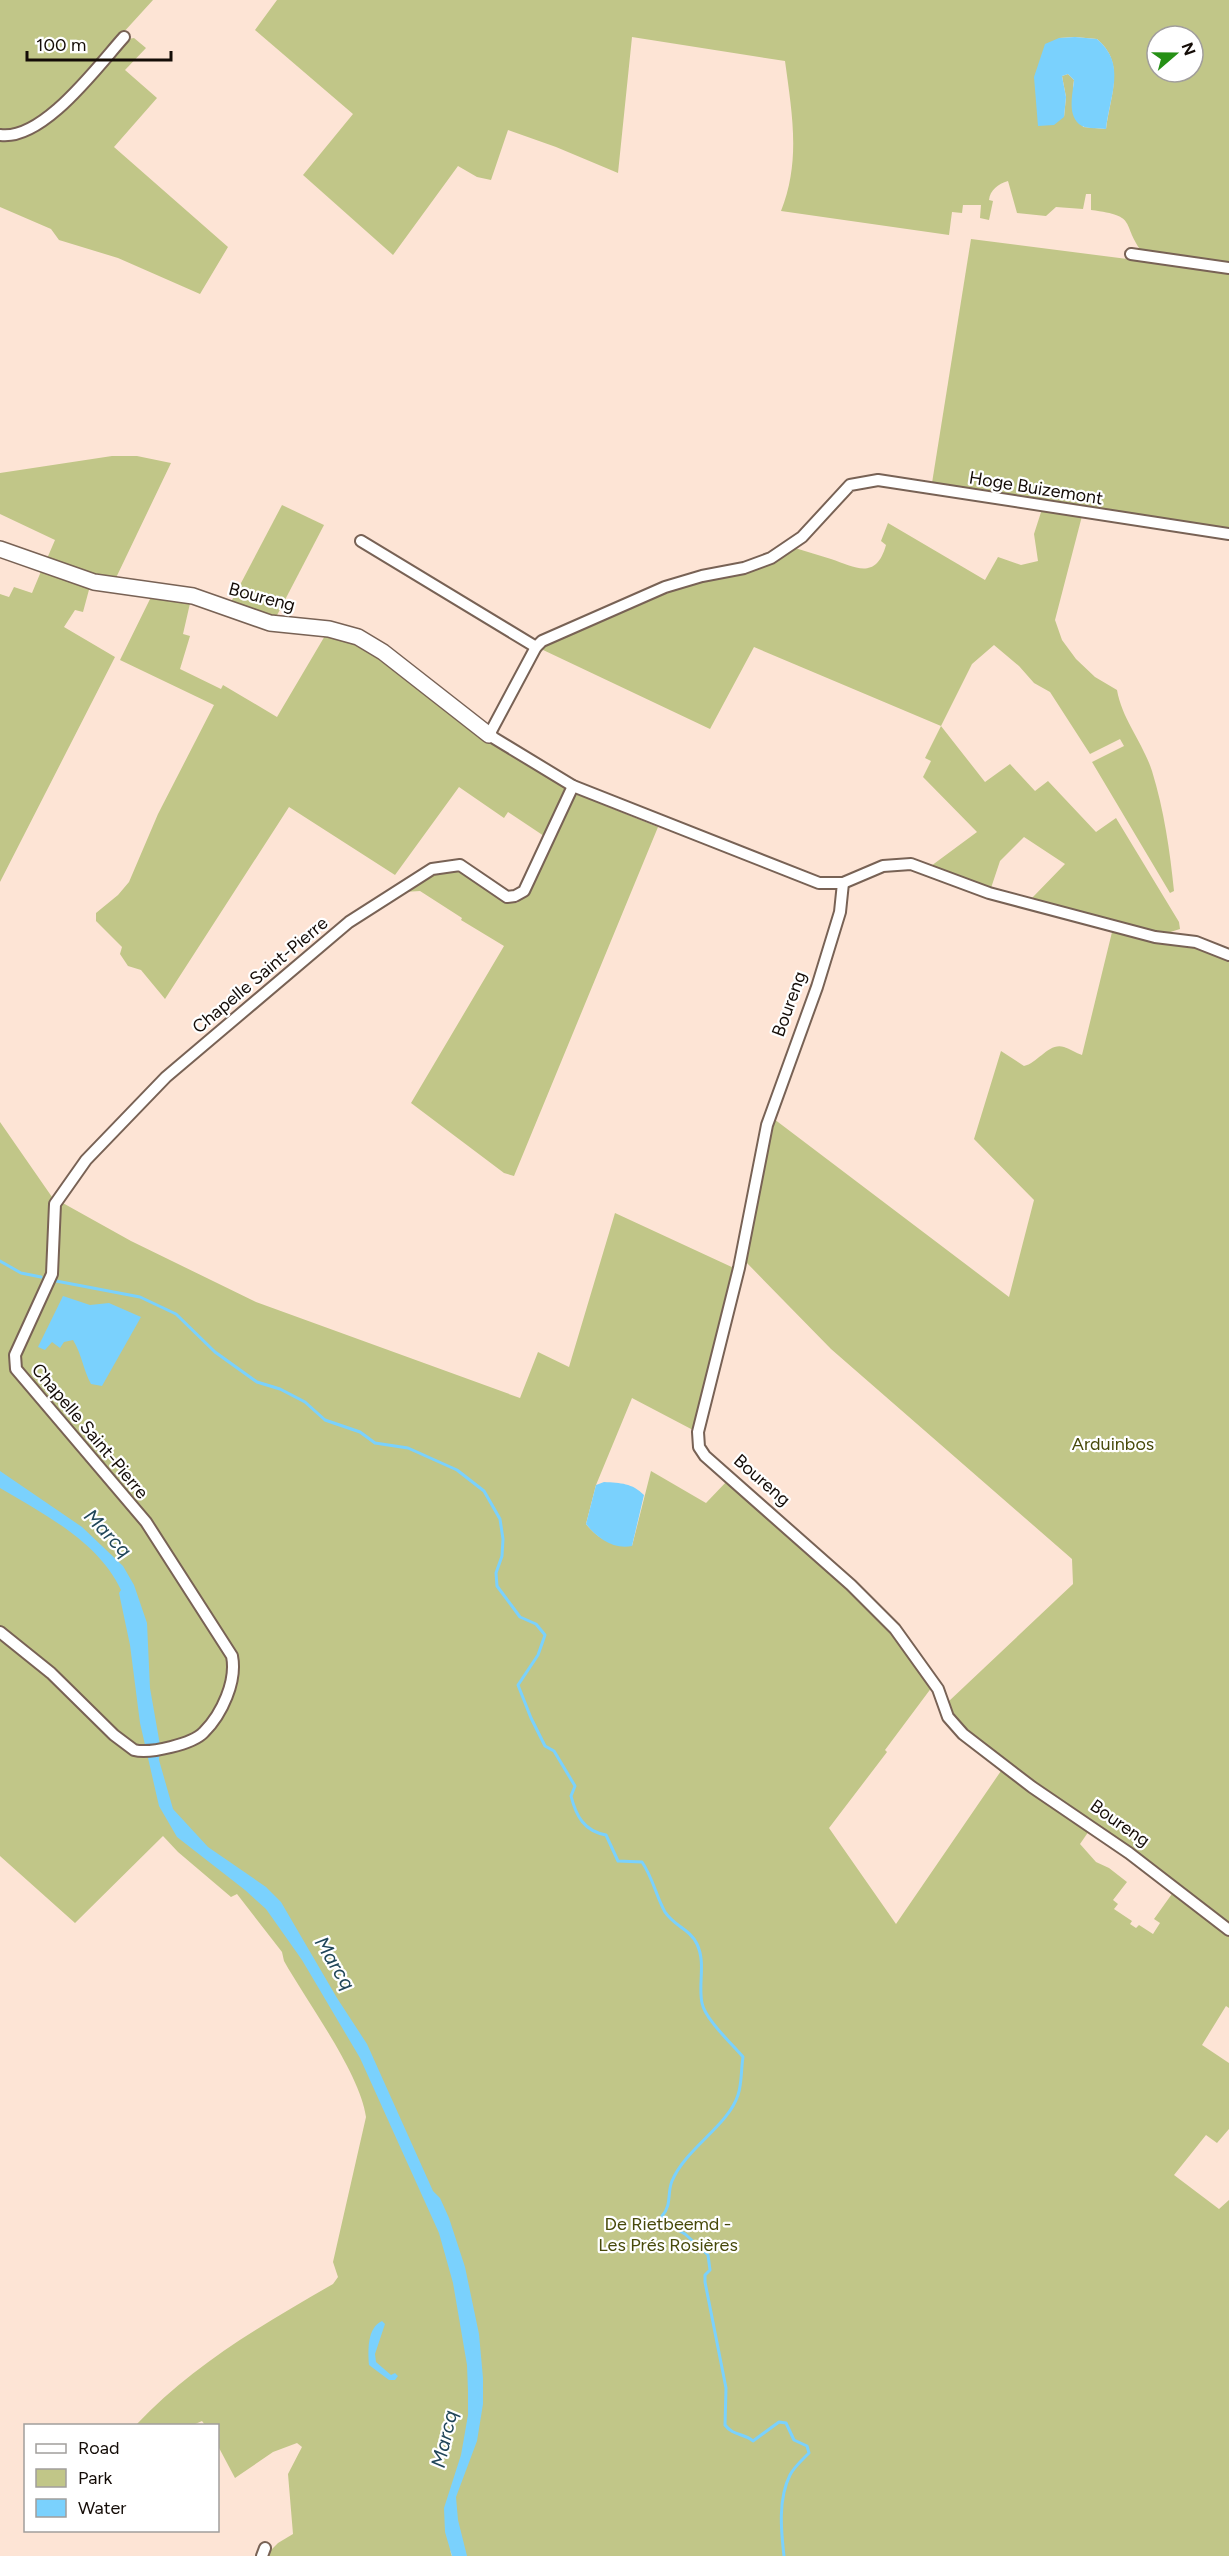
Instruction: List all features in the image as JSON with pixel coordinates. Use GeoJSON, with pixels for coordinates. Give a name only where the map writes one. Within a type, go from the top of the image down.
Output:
{"type":"FeatureCollection","features":[{"type":"Feature","properties":{"kind":"street"},"geometry":{"type":"LineString","coordinates":[[0,135],[11,137],[44,120],[124,37]]}},
{"type":"Feature","properties":{"kind":"street"},"geometry":{"type":"LineString","coordinates":[[1131,254],[1229,268]]}},
{"type":"Feature","properties":{"kind":"street","name":"Hoge Buizemont"},"geometry":{"type":"LineString","coordinates":[[536,647],[553,636],[665,587],[702,576],[744,568],[771,558],[802,537],[842,492],[858,483],[878,480],[1229,534]]}},
{"type":"Feature","properties":{"kind":"street"},"geometry":{"type":"LineString","coordinates":[[362,542],[536,647],[489,735]]}},
{"type":"Feature","properties":{"kind":"street","name":"Boureng"},"geometry":{"type":"LineString","coordinates":[[0,549],[93,582],[193,597],[270,623],[329,629],[358,637],[383,652],[489,735],[573,786],[819,883],[843,883],[882,866],[911,864],[999,896],[1067,911],[1155,937],[1196,942],[1229,955]]}},
{"type":"Feature","properties":{"kind":"street","name":"Chapelle Saint-Pierre"},"geometry":{"type":"LineString","coordinates":[[0,1632],[51,1673],[114,1735],[139,1751],[189,1743],[204,1733],[217,1713],[234,1673],[232,1656],[146,1522],[16,1370],[15,1355],[52,1274],[55,1204],[86,1160],[166,1077],[311,952],[387,896],[432,869],[454,864],[469,869],[507,897],[520,894],[526,887],[573,786]]}},
{"type":"Feature","properties":{"kind":"street","name":"Boureng"},"geometry":{"type":"LineString","coordinates":[[843,883],[840,912],[817,987],[767,1125],[736,1278],[698,1432],[699,1447],[705,1456],[851,1585],[895,1629],[938,1689],[948,1717],[963,1734],[1032,1786],[1129,1853],[1229,1930]]}},
{"type":"Feature","properties":{"kind":"green space"},"geometry":{"type":"Polygon","coordinates":[[[0,0],[153,0],[122,34],[128,39],[134,38],[146,48],[125,70],[157,98],[114,147],[228,247],[200,294],[118,258],[59,240],[51,229],[0,207],[0,0]]]}},
{"type":"Feature","properties":{"kind":"green space"},"geometry":{"type":"Polygon","coordinates":[[[277,0],[1229,0],[1229,264],[1143,253],[1123,219],[1117,215],[1091,210],[1091,194],[1086,194],[1083,209],[1056,207],[1046,216],[1017,213],[1008,181],[991,193],[989,200],[993,201],[989,220],[980,218],[981,205],[963,205],[962,213],[952,212],[949,235],[781,211],[791,174],[793,155],[792,118],[785,61],[632,37],[618,173],[508,130],[491,180],[477,177],[458,166],[393,255],[303,175],[353,114],[255,30],[277,0]],[[1059,38],[1064,117],[1066,97],[1062,76],[1068,74],[1074,80],[1073,87],[1083,127],[1106,129],[1113,92],[1114,69],[1106,48],[1097,39],[1059,38]]]}},
{"type":"Feature","properties":{"kind":"green space"},"geometry":{"type":"Polygon","coordinates":[[[971,239],[1229,272],[1229,530],[1008,498],[932,483],[971,239]]]}},
{"type":"Feature","properties":{"kind":"green space"},"geometry":{"type":"Polygon","coordinates":[[[112,456],[137,456],[171,463],[114,582],[46,561],[55,540],[0,514],[0,473],[112,456]]]}},
{"type":"Feature","properties":{"kind":"green space"},"geometry":{"type":"Polygon","coordinates":[[[282,505],[324,525],[274,621],[230,604],[282,505]]]}},
{"type":"Feature","properties":{"kind":"green space"},"geometry":{"type":"Polygon","coordinates":[[[1042,509],[1082,516],[1055,620],[1062,640],[1076,659],[1095,677],[1117,690],[1123,711],[1152,771],[1163,816],[1174,891],[1170,893],[1092,762],[1124,746],[1120,739],[1090,754],[1050,692],[1034,683],[1019,666],[994,645],[972,664],[941,726],[754,647],[710,729],[541,649],[549,642],[669,590],[754,570],[795,548],[856,568],[871,567],[877,564],[882,556],[886,545],[881,541],[888,523],[985,580],[998,557],[1021,565],[1038,561],[1034,534],[1042,509]]]}},
{"type":"Feature","properties":{"kind":"green space"},"geometry":{"type":"Polygon","coordinates":[[[42,569],[90,586],[83,612],[75,610],[64,627],[115,657],[0,882],[0,594],[9,597],[14,587],[32,593],[42,569]]]}},
{"type":"Feature","properties":{"kind":"green space"},"geometry":{"type":"Polygon","coordinates":[[[152,595],[191,599],[183,634],[190,636],[180,669],[221,689],[223,685],[277,717],[326,634],[368,647],[450,714],[491,743],[574,793],[658,827],[514,1176],[504,1173],[411,1103],[504,946],[461,920],[462,918],[420,891],[404,892],[426,878],[443,872],[455,871],[465,874],[498,896],[517,903],[529,892],[547,838],[508,812],[504,818],[459,787],[395,875],[289,807],[165,999],[141,970],[128,966],[120,954],[122,947],[96,921],[96,913],[118,895],[129,882],[158,814],[214,705],[120,660],[152,595]]]}},
{"type":"Feature","properties":{"kind":"green space"},"geometry":{"type":"Polygon","coordinates":[[[941,726],[985,782],[1010,764],[1035,791],[1048,781],[1096,832],[1116,818],[1179,922],[1180,929],[1164,934],[1032,898],[1065,864],[1024,837],[1000,861],[991,888],[931,866],[977,832],[923,777],[931,761],[925,758],[941,726]]]}},
{"type":"Feature","properties":{"kind":"green space","name":"Arduinbos"},"geometry":{"type":"Polygon","coordinates":[[[1113,928],[1191,946],[1229,961],[1229,1925],[1147,1861],[973,1737],[953,1714],[948,1702],[1073,1584],[1072,1559],[831,1349],[745,1261],[774,1119],[1009,1297],[1034,1200],[974,1139],[1001,1051],[1024,1066],[1053,1047],[1059,1046],[1082,1055],[1113,928]]]}},
{"type":"Feature","properties":{"kind":"green space","name":"De Rietbeemd - Les Prés Rosières"},"geometry":{"type":"Polygon","coordinates":[[[0,1122],[52,1197],[131,1241],[256,1302],[520,1398],[538,1352],[569,1367],[615,1213],[736,1269],[693,1430],[632,1398],[596,1485],[586,1524],[607,1541],[632,1546],[651,1471],[706,1503],[728,1480],[889,1628],[932,1687],[885,1750],[887,1752],[829,1828],[896,1924],[1003,1768],[1091,1828],[1080,1844],[1096,1862],[1109,1868],[1127,1882],[1113,1900],[1118,1904],[1114,1909],[1132,1921],[1130,1924],[1136,1928],[1139,1925],[1153,1934],[1160,1923],[1154,1919],[1174,1891],[1229,1933],[1229,2008],[1226,2006],[1202,2045],[1229,2063],[1229,2129],[1217,2143],[1206,2135],[1174,2175],[1219,2209],[1229,2200],[1229,2556],[453,2556],[450,2550],[452,2556],[265,2556],[278,2543],[293,2534],[288,2474],[302,2447],[297,2443],[273,2452],[235,2478],[219,2448],[219,2424],[204,2424],[202,2421],[195,2424],[137,2424],[180,2383],[204,2365],[254,2331],[333,2284],[338,2277],[333,2262],[366,2117],[362,2099],[343,2059],[284,1961],[282,1952],[237,1894],[231,1897],[178,1852],[163,1836],[75,1923],[0,1856],[0,1122]]]}},
{"type":"Feature","properties":{"kind":"water"},"geometry":{"type":"Polygon","coordinates":[[[1059,38],[1097,39],[1112,59],[1114,81],[1106,129],[1084,127],[1077,122],[1072,111],[1074,80],[1068,74],[1062,76],[1066,97],[1064,117],[1054,125],[1038,126],[1034,77],[1045,44],[1059,38]]]}},
{"type":"Feature","properties":{"kind":"water"},"geometry":{"type":"Polygon","coordinates":[[[63,1296],[90,1305],[109,1303],[141,1317],[102,1386],[91,1384],[73,1340],[64,1342],[60,1348],[52,1342],[45,1350],[38,1347],[63,1296]]]}},
{"type":"Feature","properties":{"kind":"water"},"geometry":{"type":"Polygon","coordinates":[[[0,1471],[82,1527],[123,1566],[134,1585],[147,1623],[150,1688],[160,1745],[159,1760],[173,1809],[208,1847],[266,1887],[281,1902],[337,1998],[367,2044],[433,2191],[440,2198],[449,2218],[465,2267],[479,2334],[483,2378],[483,2404],[477,2441],[456,2497],[458,2520],[467,2556],[452,2556],[445,2532],[444,2508],[461,2455],[468,2415],[468,2391],[467,2365],[453,2283],[439,2233],[360,2058],[302,1960],[266,1909],[177,1837],[159,1806],[140,1723],[130,1645],[119,1593],[121,1590],[99,1557],[84,1543],[52,1519],[0,1488],[0,1471]]]}},
{"type":"Feature","properties":{"kind":"water"},"geometry":{"type":"Polygon","coordinates":[[[604,1482],[631,1486],[644,1495],[632,1546],[625,1547],[606,1542],[586,1524],[596,1485],[604,1482]]]}},
{"type":"Feature","properties":{"kind":"water"},"geometry":{"type":"Polygon","coordinates":[[[382,2321],[385,2324],[375,2354],[376,2362],[391,2375],[395,2373],[398,2376],[395,2380],[389,2380],[369,2365],[371,2334],[377,2324],[382,2321]]]}},
{"type":"Feature","properties":{"kind":"waterway"},"geometry":{"type":"LineString","coordinates":[[0,1261],[21,1273],[41,1277]]}},
{"type":"Feature","properties":{"kind":"waterway"},"geometry":{"type":"LineString","coordinates":[[56,1281],[140,1297],[176,1314],[215,1352],[257,1382],[280,1389],[305,1402],[325,1420],[360,1432],[375,1443],[408,1448],[457,1470],[484,1491],[500,1519],[503,1539],[502,1556],[496,1573],[497,1586],[520,1617],[536,1624],[545,1635],[538,1655],[518,1685],[531,1718],[545,1746],[554,1751],[575,1786],[571,1796],[582,1822],[592,1830],[606,1835],[618,1861],[642,1862],[665,1912],[694,1939],[700,1951],[701,1996],[704,2009],[713,2024],[743,2057],[741,2081],[733,2106],[678,2169],[672,2181],[667,2208],[662,2216],[664,2222],[685,2234],[708,2255],[710,2270],[705,2275],[705,2282],[726,2388],[725,2425],[731,2431],[753,2441],[779,2422],[786,2423],[794,2440],[807,2446],[809,2453],[792,2472],[786,2484],[781,2525],[784,2556]]}},
{"type":"Feature","properties":{"kind":"water label","name":"Marcq"},"geometry":{"type":"Point","coordinates":[108,1533]}},
{"type":"Feature","properties":{"kind":"water label","name":"Marcq"},"geometry":{"type":"Point","coordinates":[335,1963]}},
{"type":"Feature","properties":{"kind":"water label","name":"Marcq"},"geometry":{"type":"Point","coordinates":[444,2439]}}]}
